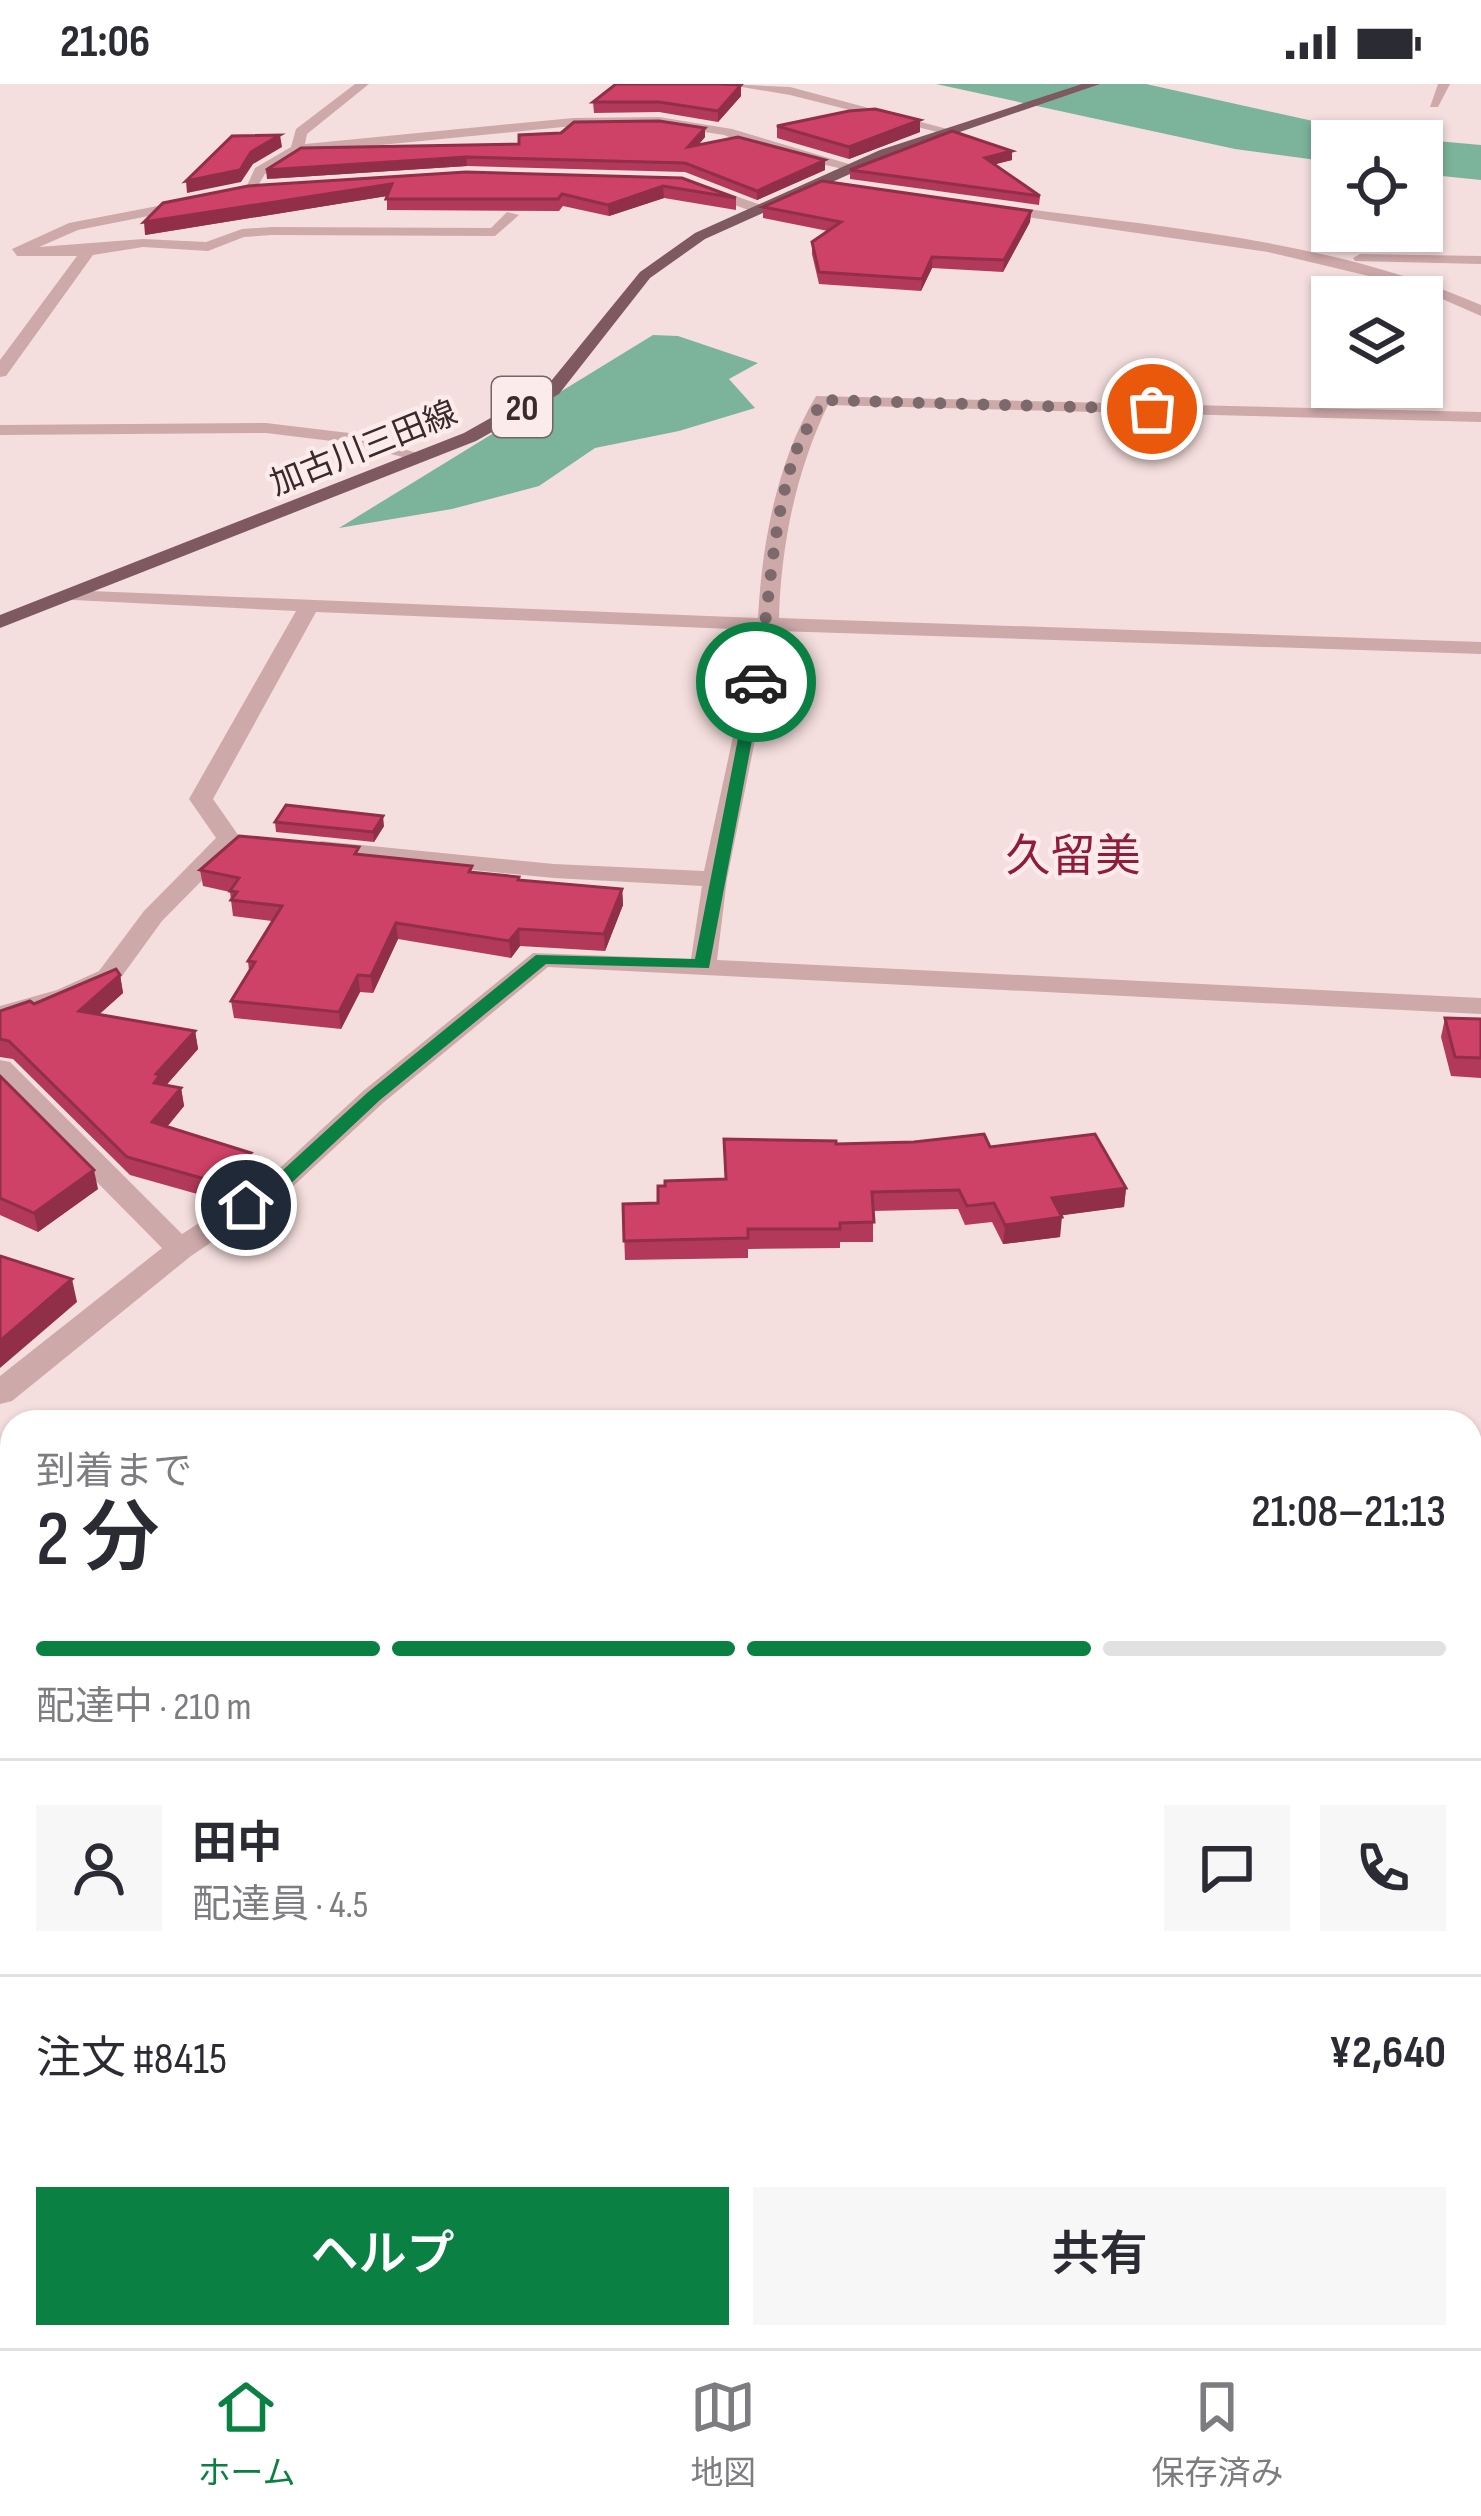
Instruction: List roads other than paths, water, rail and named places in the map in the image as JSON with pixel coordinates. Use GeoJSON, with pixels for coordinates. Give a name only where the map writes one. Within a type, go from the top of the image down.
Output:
{"type":"FeatureCollection","features":[{"type":"Feature","properties":{"kind":"main road","name":"加古川三田線"},"geometry":{"type":"LineString","coordinates":[[0,622],[470,437],[553,390],[645,275],[700,236],[945,130],[1094,84]]}},
{"type":"Feature","properties":{"kind":"street"},"geometry":{"type":"LineString","coordinates":[[297,149],[301,132],[364,84]]}},
{"type":"Feature","properties":{"kind":"street"},"geometry":{"type":"LineString","coordinates":[[730,84],[812,96],[945,130]]}},
{"type":"Feature","properties":{"kind":"street"},"geometry":{"type":"LineString","coordinates":[[1433,104],[1444,84]]}},
{"type":"Feature","properties":{"kind":"street"},"geometry":{"type":"LineString","coordinates":[[249,189],[260,171],[297,149],[574,122],[659,121],[708,128],[852,167]]}},
{"type":"Feature","properties":{"kind":"street"},"geometry":{"type":"LineString","coordinates":[[685,182],[759,209]]}},
{"type":"Feature","properties":{"kind":"street"},"geometry":{"type":"LineString","coordinates":[[818,183],[862,189]]}},
{"type":"Feature","properties":{"kind":"street"},"geometry":{"type":"LineString","coordinates":[[8,252],[109,216],[272,188]]}},
{"type":"Feature","properties":{"kind":"street"},"geometry":{"type":"LineString","coordinates":[[970,205],[1268,248],[1420,284],[1481,311]]}},
{"type":"Feature","properties":{"kind":"street"},"geometry":{"type":"LineString","coordinates":[[8,252],[88,251],[143,243],[208,247],[242,232],[495,232],[512,215]]}},
{"type":"Feature","properties":{"kind":"street"},"geometry":{"type":"LineString","coordinates":[[0,373],[88,251]]}},
{"type":"Feature","properties":{"kind":"street"},"geometry":{"type":"LineString","coordinates":[[1337,265],[1364,256],[1481,260]]}},
{"type":"Feature","properties":{"kind":"street"},"geometry":{"type":"LineString","coordinates":[[703,964],[796,452],[822,400],[1481,417]]}},
{"type":"Feature","properties":{"kind":"street"},"geometry":{"type":"LineString","coordinates":[[0,430],[266,428],[349,438],[422,457]]}},
{"type":"Feature","properties":{"kind":"street"},"geometry":{"type":"LineString","coordinates":[[74,594],[1481,648]]}},
{"type":"Feature","properties":{"kind":"street"},"geometry":{"type":"LineString","coordinates":[[0,1014],[66,996],[108,977],[153,916],[240,840],[201,799],[310,603]]}},
{"type":"Feature","properties":{"kind":"street"},"geometry":{"type":"LineString","coordinates":[[300,846],[554,872],[715,879]]}},
{"type":"Feature","properties":{"kind":"street"},"geometry":{"type":"LineString","coordinates":[[0,1394],[180,1249],[279,1184],[373,1096],[542,959],[1481,1006]]}},
{"type":"Feature","properties":{"kind":"street"},"geometry":{"type":"LineString","coordinates":[[0,1068],[180,1249]]}},
{"type":"Feature","properties":{"kind":"district","name":"久留美"},"geometry":{"type":"Point","coordinates":[1073,855]}}]}
